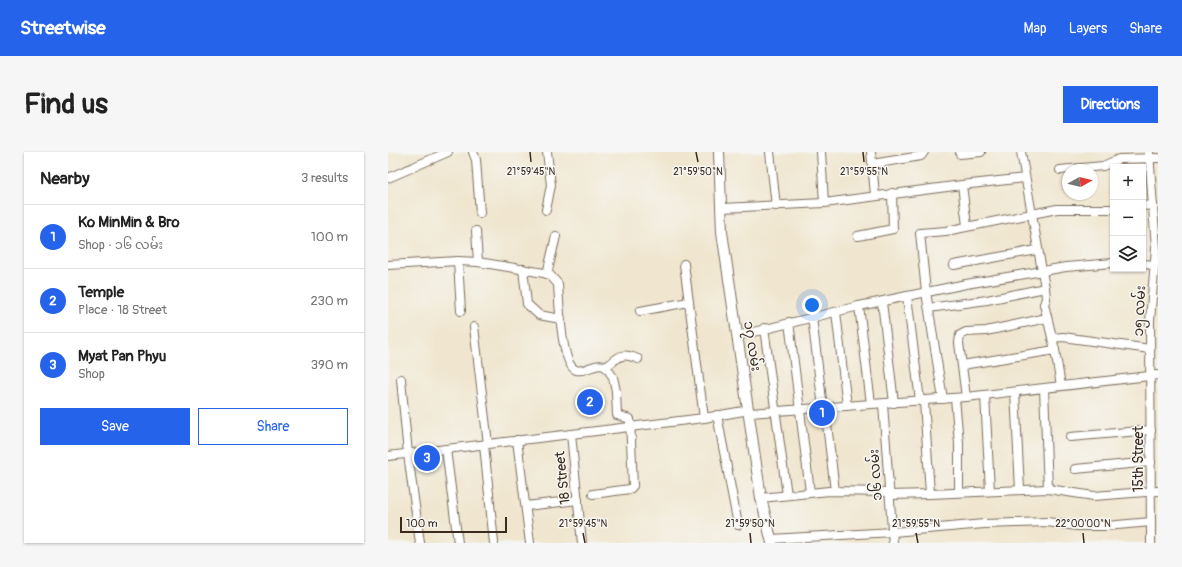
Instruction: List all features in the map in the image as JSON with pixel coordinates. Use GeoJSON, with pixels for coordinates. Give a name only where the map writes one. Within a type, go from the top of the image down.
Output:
{"type":"FeatureCollection","features":[{"type":"Feature","properties":{"kind":"street"},"geometry":{"type":"LineString","coordinates":[[388,178],[439,154],[448,152]]}},
{"type":"Feature","properties":{"kind":"street"},"geometry":{"type":"LineString","coordinates":[[473,152],[476,160],[480,213]]}},
{"type":"Feature","properties":{"kind":"street"},"geometry":{"type":"LineString","coordinates":[[546,210],[551,185],[547,152]]}},
{"type":"Feature","properties":{"kind":"street","name":"၁၇ လမ်း"},"geometry":{"type":"LineString","coordinates":[[720,152],[722,232],[750,412],[761,498],[771,541]]}},
{"type":"Feature","properties":{"kind":"street"},"geometry":{"type":"LineString","coordinates":[[770,152],[776,206]]}},
{"type":"Feature","properties":{"kind":"street"},"geometry":{"type":"LineString","coordinates":[[820,152],[824,203]]}},
{"type":"Feature","properties":{"kind":"street"},"geometry":{"type":"LineString","coordinates":[[871,152],[875,195]]}},
{"type":"Feature","properties":{"kind":"street"},"geometry":{"type":"LineString","coordinates":[[872,164],[921,156],[924,152]]}},
{"type":"Feature","properties":{"kind":"street"},"geometry":{"type":"LineString","coordinates":[[960,152],[960,154],[981,152]]}},
{"type":"Feature","properties":{"kind":"street"},"geometry":{"type":"LineString","coordinates":[[1020,152],[1040,270],[1045,288],[1046,318],[1055,350],[1061,386]]}},
{"type":"Feature","properties":{"kind":"street"},"geometry":{"type":"LineString","coordinates":[[1060,170],[1103,166],[1120,159],[1152,156]]}},
{"type":"Feature","properties":{"kind":"street","name":"၁၅ လမ်း"},"geometry":{"type":"LineString","coordinates":[[1152,156],[1156,248],[1150,321],[1150,349],[1154,375]]}},
{"type":"Feature","properties":{"kind":"street"},"geometry":{"type":"LineString","coordinates":[[722,208],[824,203],[875,195],[936,190],[962,185],[1025,178]]}},
{"type":"Feature","properties":{"kind":"street"},"geometry":{"type":"LineString","coordinates":[[962,185],[967,226]]}},
{"type":"Feature","properties":{"kind":"street"},"geometry":{"type":"LineString","coordinates":[[858,236],[893,229],[892,194]]}},
{"type":"Feature","properties":{"kind":"street"},"geometry":{"type":"LineString","coordinates":[[1146,206],[1153,205]]}},
{"type":"Feature","properties":{"kind":"street"},"geometry":{"type":"LineString","coordinates":[[942,399],[926,292],[920,233],[946,231],[1057,209],[1110,209]]}},
{"type":"Feature","properties":{"kind":"street"},"geometry":{"type":"LineString","coordinates":[[476,231],[478,262]]}},
{"type":"Feature","properties":{"kind":"street"},"geometry":{"type":"LineString","coordinates":[[546,274],[556,236]]}},
{"type":"Feature","properties":{"kind":"street"},"geometry":{"type":"LineString","coordinates":[[954,266],[1037,250]]}},
{"type":"Feature","properties":{"kind":"street"},"geometry":{"type":"LineString","coordinates":[[458,261],[461,311]]}},
{"type":"Feature","properties":{"kind":"street"},"geometry":{"type":"LineString","coordinates":[[388,265],[458,261],[478,262],[523,269],[546,274],[555,278],[558,284],[565,352],[574,369],[580,371],[598,365],[606,367],[613,377],[616,391],[617,415],[629,418],[631,427],[633,486],[630,489],[593,494]]}},
{"type":"Feature","properties":{"kind":"street"},"geometry":{"type":"LineString","coordinates":[[737,336],[789,322],[926,292],[1040,270],[1110,263]]}},
{"type":"Feature","properties":{"kind":"street"},"geometry":{"type":"LineString","coordinates":[[684,264],[704,418]]}},
{"type":"Feature","properties":{"kind":"street"},"geometry":{"type":"LineString","coordinates":[[1146,264],[1155,264]]}},
{"type":"Feature","properties":{"kind":"street"},"geometry":{"type":"LineString","coordinates":[[523,269],[527,304],[539,315],[562,319]]}},
{"type":"Feature","properties":{"kind":"street"},"geometry":{"type":"LineString","coordinates":[[929,308],[987,300],[1045,288]]}},
{"type":"Feature","properties":{"kind":"street"},"geometry":{"type":"LineString","coordinates":[[906,296],[922,401],[930,494]]}},
{"type":"Feature","properties":{"kind":"street"},"geometry":{"type":"LineString","coordinates":[[640,311],[689,302]]}},
{"type":"Feature","properties":{"kind":"street"},"geometry":{"type":"LineString","coordinates":[[882,302],[894,403]]}},
{"type":"Feature","properties":{"kind":"street"},"geometry":{"type":"LineString","coordinates":[[859,306],[871,404]]}},
{"type":"Feature","properties":{"kind":"street"},"geometry":{"type":"LineString","coordinates":[[836,312],[847,406]]}},
{"type":"Feature","properties":{"kind":"street"},"geometry":{"type":"LineString","coordinates":[[812,317],[835,491]]}},
{"type":"Feature","properties":{"kind":"street"},"geometry":{"type":"LineString","coordinates":[[966,397],[959,338],[963,333],[1008,327],[1046,318]]}},
{"type":"Feature","properties":{"kind":"street"},"geometry":{"type":"LineString","coordinates":[[789,322],[810,492]]}},
{"type":"Feature","properties":{"kind":"street"},"geometry":{"type":"LineString","coordinates":[[474,327],[494,543]]}},
{"type":"Feature","properties":{"kind":"street"},"geometry":{"type":"LineString","coordinates":[[764,328],[788,495]]}},
{"type":"Feature","properties":{"kind":"street"},"geometry":{"type":"LineString","coordinates":[[1052,338],[1063,337],[1150,349]]}},
{"type":"Feature","properties":{"kind":"street"},"geometry":{"type":"LineString","coordinates":[[962,365],[1055,350]]}},
{"type":"Feature","properties":{"kind":"street"},"geometry":{"type":"LineString","coordinates":[[606,367],[621,355],[626,354],[638,359]]}},
{"type":"Feature","properties":{"kind":"street"},"geometry":{"type":"LineString","coordinates":[[388,456],[704,418],[717,415],[750,412],[776,412],[966,397],[1154,375]]}},
{"type":"Feature","properties":{"kind":"street","name":"15th Street"},"geometry":{"type":"LineString","coordinates":[[1151,543],[1155,492],[1151,430],[1154,375]]}},
{"type":"Feature","properties":{"kind":"street"},"geometry":{"type":"LineString","coordinates":[[401,379],[408,454],[420,543]]}},
{"type":"Feature","properties":{"kind":"street"},"geometry":{"type":"LineString","coordinates":[[1044,389],[1048,489]]}},
{"type":"Feature","properties":{"kind":"street"},"geometry":{"type":"LineString","coordinates":[[1015,392],[1020,490]]}},
{"type":"Feature","properties":{"kind":"street"},"geometry":{"type":"LineString","coordinates":[[985,395],[990,490]]}},
{"type":"Feature","properties":{"kind":"street"},"geometry":{"type":"LineString","coordinates":[[955,398],[959,443],[959,492]]}},
{"type":"Feature","properties":{"kind":"street","name":"၁၆ လမ်း"},"geometry":{"type":"LineString","coordinates":[[883,404],[893,543]]}},
{"type":"Feature","properties":{"kind":"street"},"geometry":{"type":"LineString","coordinates":[[717,415],[738,525]]}},
{"type":"Feature","properties":{"kind":"street"},"geometry":{"type":"LineString","coordinates":[[1070,437],[1151,430]]}},
{"type":"Feature","properties":{"kind":"street","name":"18 Street"},"geometry":{"type":"LineString","coordinates":[[571,434],[582,543]]}},
{"type":"Feature","properties":{"kind":"street"},"geometry":{"type":"LineString","coordinates":[[517,440],[530,543]]}},
{"type":"Feature","properties":{"kind":"street"},"geometry":{"type":"LineString","coordinates":[[446,449],[458,543]]}},
{"type":"Feature","properties":{"kind":"street"},"geometry":{"type":"LineString","coordinates":[[1075,469],[1152,462]]}},
{"type":"Feature","properties":{"kind":"street"},"geometry":{"type":"LineString","coordinates":[[761,498],[810,492],[835,491],[889,494],[930,494],[990,490],[1048,489],[1094,496],[1155,492]]}},
{"type":"Feature","properties":{"kind":"street"},"geometry":{"type":"LineString","coordinates":[[526,506],[578,500]]}},
{"type":"Feature","properties":{"kind":"street"},"geometry":{"type":"LineString","coordinates":[[771,541],[984,524],[1047,522],[1077,526],[1106,526],[1154,520]]}},
{"type":"Feature","properties":{"kind":"place","name":"Temple"},"geometry":{"type":"Point","coordinates":[590,402]}},
{"type":"Feature","properties":{"kind":"place","name":"Ko MinMin & Bro"},"geometry":{"type":"Point","coordinates":[822,413]}},
{"type":"Feature","properties":{"kind":"place","name":"Myat Pan Phyu"},"geometry":{"type":"Point","coordinates":[427,458]}}]}
